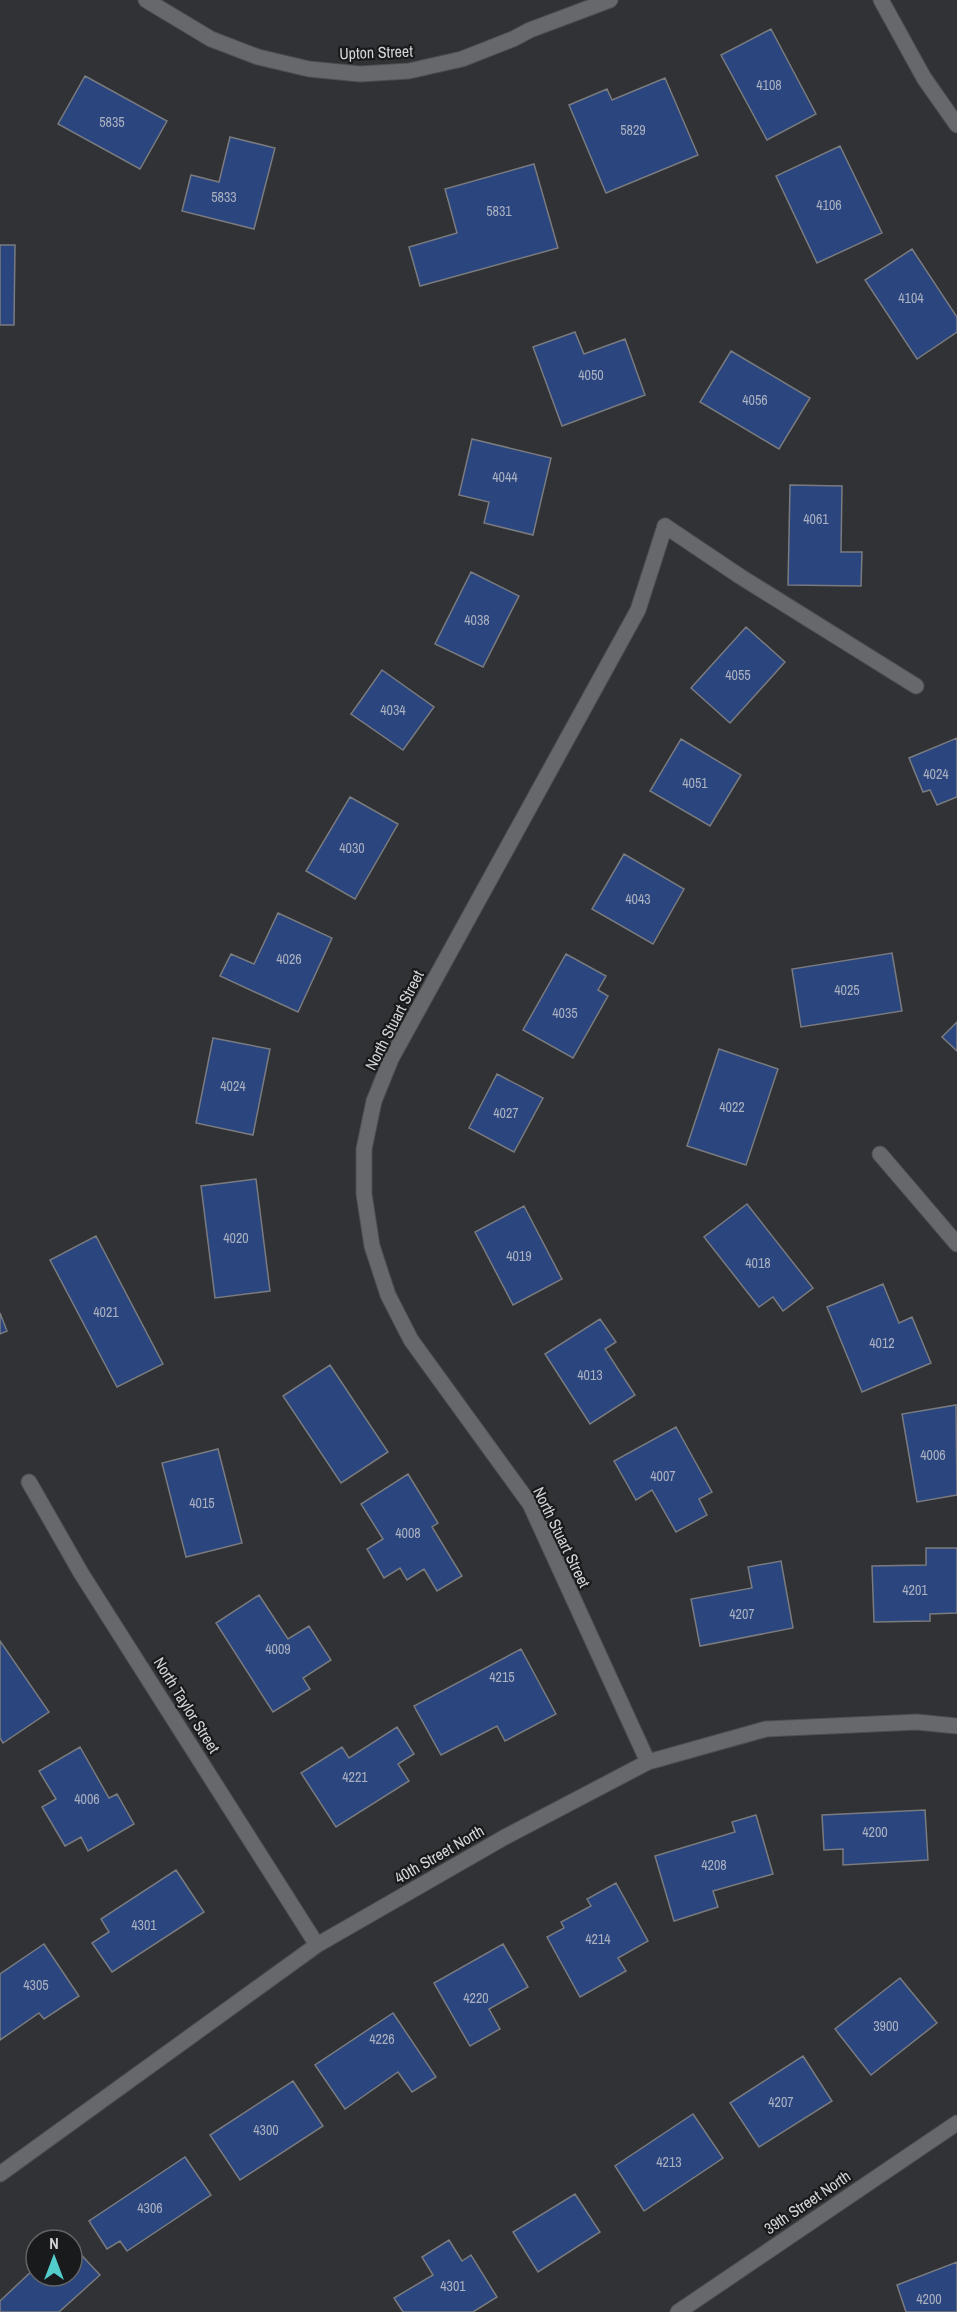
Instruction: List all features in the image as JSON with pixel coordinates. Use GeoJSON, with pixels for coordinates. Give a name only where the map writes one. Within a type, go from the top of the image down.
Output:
{"type":"FeatureCollection","features":[{"type":"Feature","properties":{"kind":"street","name":"Upton Street"},"geometry":{"type":"LineString","coordinates":[[146,0],[211,39],[258,57],[309,69],[360,74],[409,71],[462,59],[610,0]]}},
{"type":"Feature","properties":{"kind":"street"},"geometry":{"type":"LineString","coordinates":[[881,0],[924,78],[957,125]]}},
{"type":"Feature","properties":{"kind":"street","name":"North Stuart Street"},"geometry":{"type":"LineString","coordinates":[[648,1762],[530,1504],[411,1340],[388,1295],[372,1246],[364,1194],[364,1149],[374,1101],[391,1059],[638,610],[665,526],[741,577],[916,686]]}},
{"type":"Feature","properties":{"kind":"street"},"geometry":{"type":"LineString","coordinates":[[880,1154],[957,1244]]}},
{"type":"Feature","properties":{"kind":"street","name":"North Taylor Street"},"geometry":{"type":"LineString","coordinates":[[29,1482],[81,1573],[317,1945]]}},
{"type":"Feature","properties":{"kind":"street","name":"40th Street North"},"geometry":{"type":"LineString","coordinates":[[0,2174],[317,1945],[505,1837],[648,1762],[766,1729],[917,1722],[957,1726]]}},
{"type":"Feature","properties":{"kind":"street","name":"39th Street North"},"geometry":{"type":"LineString","coordinates":[[678,2312],[957,2122]]}},
{"type":"Feature","properties":{"kind":"building"},"geometry":{"type":"Polygon","coordinates":[[[771,29],[816,114],[767,140],[721,55],[771,29]]]}},
{"type":"Feature","properties":{"kind":"building"},"geometry":{"type":"Polygon","coordinates":[[[85,76],[167,121],[140,169],[58,124],[85,76]]]}},
{"type":"Feature","properties":{"kind":"building"},"geometry":{"type":"Polygon","coordinates":[[[665,78],[698,155],[606,193],[569,105],[607,89],[612,100],[665,78]]]}},
{"type":"Feature","properties":{"kind":"building"},"geometry":{"type":"Polygon","coordinates":[[[230,137],[275,148],[254,229],[182,211],[191,175],[219,182],[230,137]]]}},
{"type":"Feature","properties":{"kind":"building"},"geometry":{"type":"Polygon","coordinates":[[[840,146],[882,233],[817,263],[776,176],[840,146]]]}},
{"type":"Feature","properties":{"kind":"building"},"geometry":{"type":"Polygon","coordinates":[[[534,164],[558,248],[420,286],[409,247],[457,233],[445,189],[534,164]]]}},
{"type":"Feature","properties":{"kind":"building"},"geometry":{"type":"Polygon","coordinates":[[[0,245],[15,245],[14,325],[0,325],[0,245]]]}},
{"type":"Feature","properties":{"kind":"building"},"geometry":{"type":"Polygon","coordinates":[[[912,249],[957,317],[957,332],[917,359],[865,280],[912,249]]]}},
{"type":"Feature","properties":{"kind":"building"},"geometry":{"type":"Polygon","coordinates":[[[575,332],[584,354],[625,339],[645,395],[562,426],[533,347],[575,332]]]}},
{"type":"Feature","properties":{"kind":"building"},"geometry":{"type":"Polygon","coordinates":[[[731,351],[810,398],[779,449],[700,402],[731,351]]]}},
{"type":"Feature","properties":{"kind":"building"},"geometry":{"type":"Polygon","coordinates":[[[472,439],[551,458],[533,535],[484,523],[489,502],[459,495],[472,439]]]}},
{"type":"Feature","properties":{"kind":"building"},"geometry":{"type":"Polygon","coordinates":[[[790,485],[842,486],[841,552],[862,552],[861,586],[788,585],[790,485]]]}},
{"type":"Feature","properties":{"kind":"building"},"geometry":{"type":"Polygon","coordinates":[[[471,572],[519,596],[483,667],[435,644],[471,572]]]}},
{"type":"Feature","properties":{"kind":"building"},"geometry":{"type":"Polygon","coordinates":[[[746,627],[785,662],[730,723],[691,688],[746,627]]]}},
{"type":"Feature","properties":{"kind":"building"},"geometry":{"type":"Polygon","coordinates":[[[382,670],[434,707],[403,750],[351,714],[382,670]]]}},
{"type":"Feature","properties":{"kind":"building"},"geometry":{"type":"Polygon","coordinates":[[[957,738],[957,797],[937,805],[930,790],[923,792],[909,758],[957,738]]]}},
{"type":"Feature","properties":{"kind":"building"},"geometry":{"type":"Polygon","coordinates":[[[681,739],[741,775],[710,826],[650,791],[681,739]]]}},
{"type":"Feature","properties":{"kind":"building"},"geometry":{"type":"Polygon","coordinates":[[[350,797],[398,824],[355,899],[306,871],[350,797]]]}},
{"type":"Feature","properties":{"kind":"building"},"geometry":{"type":"Polygon","coordinates":[[[624,854],[684,889],[653,944],[592,909],[624,854]]]}},
{"type":"Feature","properties":{"kind":"building"},"geometry":{"type":"Polygon","coordinates":[[[278,913],[332,938],[298,1012],[220,976],[231,954],[254,964],[278,913]]]}},
{"type":"Feature","properties":{"kind":"building"},"geometry":{"type":"Polygon","coordinates":[[[892,953],[902,1011],[801,1027],[792,969],[892,953]]]}},
{"type":"Feature","properties":{"kind":"building"},"geometry":{"type":"Polygon","coordinates":[[[566,954],[606,976],[598,990],[608,996],[573,1058],[523,1030],[566,954]]]}},
{"type":"Feature","properties":{"kind":"building"},"geometry":{"type":"Polygon","coordinates":[[[957,1022],[957,1051],[942,1037],[957,1022]]]}},
{"type":"Feature","properties":{"kind":"building"},"geometry":{"type":"Polygon","coordinates":[[[213,1038],[270,1049],[253,1135],[196,1123],[213,1038]]]}},
{"type":"Feature","properties":{"kind":"building"},"geometry":{"type":"Polygon","coordinates":[[[719,1049],[778,1069],[746,1165],[687,1146],[719,1049]]]}},
{"type":"Feature","properties":{"kind":"building"},"geometry":{"type":"Polygon","coordinates":[[[497,1074],[543,1098],[514,1152],[469,1128],[497,1074]]]}},
{"type":"Feature","properties":{"kind":"building"},"geometry":{"type":"Polygon","coordinates":[[[256,1179],[270,1291],[215,1298],[201,1186],[256,1179]]]}},
{"type":"Feature","properties":{"kind":"building"},"geometry":{"type":"Polygon","coordinates":[[[747,1204],[813,1288],[783,1311],[773,1297],[759,1307],[704,1237],[747,1204]]]}},
{"type":"Feature","properties":{"kind":"building"},"geometry":{"type":"Polygon","coordinates":[[[524,1206],[562,1279],[513,1305],[475,1232],[524,1206]]]}},
{"type":"Feature","properties":{"kind":"building"},"geometry":{"type":"Polygon","coordinates":[[[96,1236],[163,1364],[117,1387],[50,1260],[96,1236]]]}},
{"type":"Feature","properties":{"kind":"building"},"geometry":{"type":"Polygon","coordinates":[[[883,1284],[899,1323],[912,1317],[931,1363],[862,1392],[827,1307],[883,1284]]]}},
{"type":"Feature","properties":{"kind":"building"},"geometry":{"type":"Polygon","coordinates":[[[0,1313],[7,1331],[0,1334],[0,1313]]]}},
{"type":"Feature","properties":{"kind":"building"},"geometry":{"type":"Polygon","coordinates":[[[600,1319],[616,1342],[605,1349],[635,1395],[590,1424],[545,1354],[600,1319]]]}},
{"type":"Feature","properties":{"kind":"building"},"geometry":{"type":"Polygon","coordinates":[[[330,1365],[388,1452],[341,1483],[283,1396],[330,1365]]]}},
{"type":"Feature","properties":{"kind":"building"},"geometry":{"type":"Polygon","coordinates":[[[956,1405],[957,1495],[917,1502],[902,1414],[956,1405]]]}},
{"type":"Feature","properties":{"kind":"building"},"geometry":{"type":"Polygon","coordinates":[[[676,1427],[712,1492],[699,1499],[707,1515],[676,1532],[652,1490],[636,1500],[614,1461],[676,1427]]]}},
{"type":"Feature","properties":{"kind":"building"},"geometry":{"type":"Polygon","coordinates":[[[218,1449],[242,1543],[186,1557],[162,1463],[218,1449]]]}},
{"type":"Feature","properties":{"kind":"building"},"geometry":{"type":"Polygon","coordinates":[[[408,1474],[438,1523],[432,1527],[462,1576],[437,1591],[424,1569],[407,1580],[400,1568],[384,1578],[367,1549],[383,1539],[361,1504],[408,1474]]]}},
{"type":"Feature","properties":{"kind":"building"},"geometry":{"type":"Polygon","coordinates":[[[926,1548],[957,1548],[957,1613],[930,1614],[930,1621],[874,1622],[872,1566],[926,1565],[926,1548]]]}},
{"type":"Feature","properties":{"kind":"building"},"geometry":{"type":"Polygon","coordinates":[[[781,1561],[793,1628],[700,1646],[691,1599],[752,1588],[748,1567],[781,1561]]]}},
{"type":"Feature","properties":{"kind":"building"},"geometry":{"type":"Polygon","coordinates":[[[259,1595],[288,1639],[309,1626],[331,1660],[303,1678],[310,1689],[273,1712],[216,1623],[259,1595]]]}},
{"type":"Feature","properties":{"kind":"building"},"geometry":{"type":"Polygon","coordinates":[[[0,1641],[49,1712],[3,1743],[0,1738],[0,1641]]]}},
{"type":"Feature","properties":{"kind":"building"},"geometry":{"type":"Polygon","coordinates":[[[521,1649],[556,1714],[505,1741],[497,1726],[441,1755],[414,1706],[521,1649]]]}},
{"type":"Feature","properties":{"kind":"building"},"geometry":{"type":"Polygon","coordinates":[[[397,1727],[414,1754],[398,1764],[409,1781],[336,1827],[301,1773],[342,1747],[349,1758],[397,1727]]]}},
{"type":"Feature","properties":{"kind":"building"},"geometry":{"type":"Polygon","coordinates":[[[80,1747],[109,1798],[117,1794],[134,1824],[88,1851],[81,1837],[65,1846],[42,1807],[56,1799],[39,1771],[80,1747]]]}},
{"type":"Feature","properties":{"kind":"building"},"geometry":{"type":"Polygon","coordinates":[[[925,1810],[928,1860],[843,1865],[843,1849],[824,1850],[822,1815],[925,1810]]]}},
{"type":"Feature","properties":{"kind":"building"},"geometry":{"type":"Polygon","coordinates":[[[756,1815],[773,1874],[713,1891],[718,1907],[674,1921],[655,1856],[735,1832],[732,1822],[756,1815]]]}},
{"type":"Feature","properties":{"kind":"building"},"geometry":{"type":"Polygon","coordinates":[[[176,1870],[204,1912],[112,1972],[92,1943],[109,1932],[101,1919],[176,1870]]]}},
{"type":"Feature","properties":{"kind":"building"},"geometry":{"type":"Polygon","coordinates":[[[616,1883],[648,1941],[618,1958],[626,1971],[580,1997],[547,1937],[564,1928],[561,1922],[591,1906],[587,1899],[616,1883]]]}},
{"type":"Feature","properties":{"kind":"building"},"geometry":{"type":"Polygon","coordinates":[[[44,1944],[79,1996],[44,2019],[39,2013],[0,2040],[0,1974],[44,1944]]]}},
{"type":"Feature","properties":{"kind":"building"},"geometry":{"type":"Polygon","coordinates":[[[503,1944],[528,1987],[489,2009],[500,2029],[470,2046],[434,1983],[503,1944]]]}},
{"type":"Feature","properties":{"kind":"building"},"geometry":{"type":"Polygon","coordinates":[[[900,1978],[937,2023],[871,2075],[835,2029],[900,1978]]]}},
{"type":"Feature","properties":{"kind":"building"},"geometry":{"type":"Polygon","coordinates":[[[393,2013],[436,2077],[412,2092],[398,2072],[345,2109],[315,2065],[393,2013]]]}},
{"type":"Feature","properties":{"kind":"building"},"geometry":{"type":"Polygon","coordinates":[[[803,2056],[832,2101],[759,2147],[730,2103],[803,2056]]]}},
{"type":"Feature","properties":{"kind":"building"},"geometry":{"type":"Polygon","coordinates":[[[293,2081],[323,2126],[240,2180],[210,2135],[293,2081]]]}},
{"type":"Feature","properties":{"kind":"building"},"geometry":{"type":"Polygon","coordinates":[[[693,2114],[723,2158],[644,2211],[615,2166],[693,2114]]]}},
{"type":"Feature","properties":{"kind":"building"},"geometry":{"type":"Polygon","coordinates":[[[185,2157],[211,2195],[127,2251],[120,2241],[107,2249],[89,2221],[185,2157]]]}},
{"type":"Feature","properties":{"kind":"building"},"geometry":{"type":"Polygon","coordinates":[[[575,2194],[600,2232],[538,2272],[513,2232],[575,2194]]]}},
{"type":"Feature","properties":{"kind":"building"},"geometry":{"type":"Polygon","coordinates":[[[449,2240],[462,2261],[471,2255],[497,2297],[473,2312],[403,2312],[394,2298],[433,2275],[422,2257],[449,2240]]]}},
{"type":"Feature","properties":{"kind":"building"},"geometry":{"type":"Polygon","coordinates":[[[84,2258],[100,2275],[59,2312],[0,2312],[0,2301],[24,2278],[24,2288],[84,2288],[84,2258]]]}},
{"type":"Feature","properties":{"kind":"building"},"geometry":{"type":"Polygon","coordinates":[[[957,2262],[957,2312],[906,2312],[897,2285],[957,2262]]]}}]}
